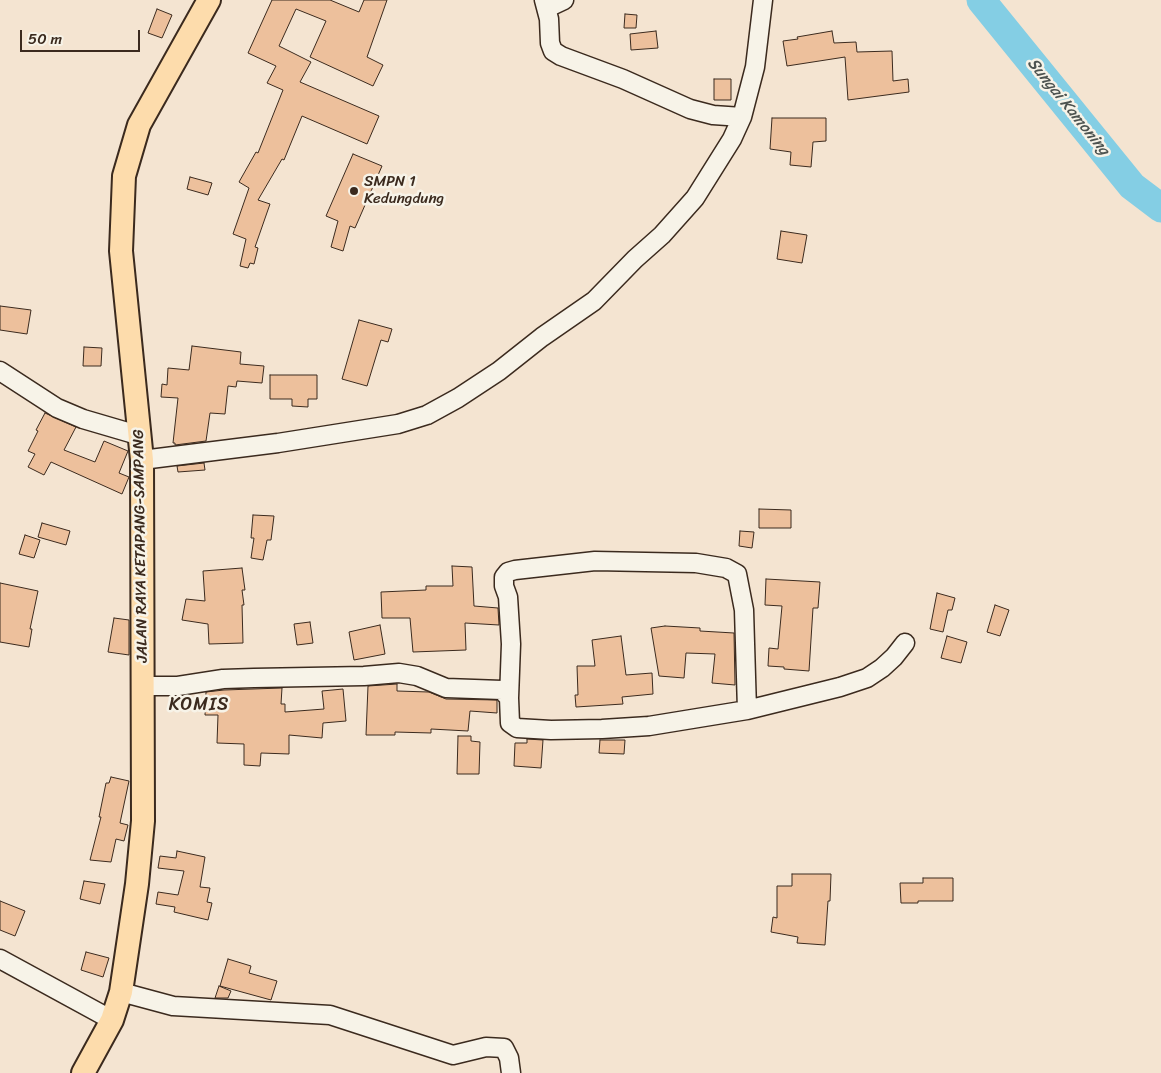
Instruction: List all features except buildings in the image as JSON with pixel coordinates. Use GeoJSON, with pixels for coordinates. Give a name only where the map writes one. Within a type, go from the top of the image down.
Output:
{"type":"FeatureCollection","features":[{"type":"Feature","properties":{"kind":"main road","name":"JALAN RAYA KETAPANG-SAMPANG"},"geometry":{"type":"LineString","coordinates":[[82,1073],[112,1020],[121,992],[137,884],[143,822],[142,460],[121,251],[124,176],[138,125],[209,0]]}},
{"type":"Feature","properties":{"kind":"street"},"geometry":{"type":"LineString","coordinates":[[564,0],[546,4],[550,42],[554,51],[562,56],[624,79],[690,109],[713,115],[742,117]]}},
{"type":"Feature","properties":{"kind":"street"},"geometry":{"type":"LineString","coordinates":[[142,460],[269,444],[398,424],[427,415],[458,398],[594,301],[635,259],[662,235],[695,198],[732,139],[742,117],[755,67],[762,0]]}},
{"type":"Feature","properties":{"kind":"street"},"geometry":{"type":"LineString","coordinates":[[0,371],[57,408],[83,419],[141,436]]}},
{"type":"Feature","properties":{"kind":"street"},"geometry":{"type":"LineString","coordinates":[[747,710],[744,610],[737,574],[726,568],[696,563],[595,561],[515,570],[508,572],[504,577],[504,586],[508,597],[511,644],[510,723],[516,728],[602,729],[649,726],[747,710],[840,688],[867,678],[894,657],[905,643]]}},
{"type":"Feature","properties":{"kind":"street"},"geometry":{"type":"LineString","coordinates":[[143,686],[178,686],[222,679],[364,676],[399,673],[417,676],[446,688],[499,688],[509,698]]}},
{"type":"Feature","properties":{"kind":"street"},"geometry":{"type":"LineString","coordinates":[[0,959],[112,1020]]}},
{"type":"Feature","properties":{"kind":"street"},"geometry":{"type":"LineString","coordinates":[[121,992],[173,1006],[330,1015],[454,1055],[486,1047],[504,1048],[509,1058],[511,1073]]}},
{"type":"Feature","properties":{"kind":"waterway","name":"Sungai Kamoning"},"geometry":{"type":"LineString","coordinates":[[981,0],[1132,186],[1161,208]]}},
{"type":"Feature","properties":{"kind":"place","name":"SMPN 1 Kedungdung"},"geometry":{"type":"Point","coordinates":[354,191]}},
{"type":"Feature","properties":{"kind":"district","name":"KOMIS"},"geometry":{"type":"Point","coordinates":[199,705]}}]}
